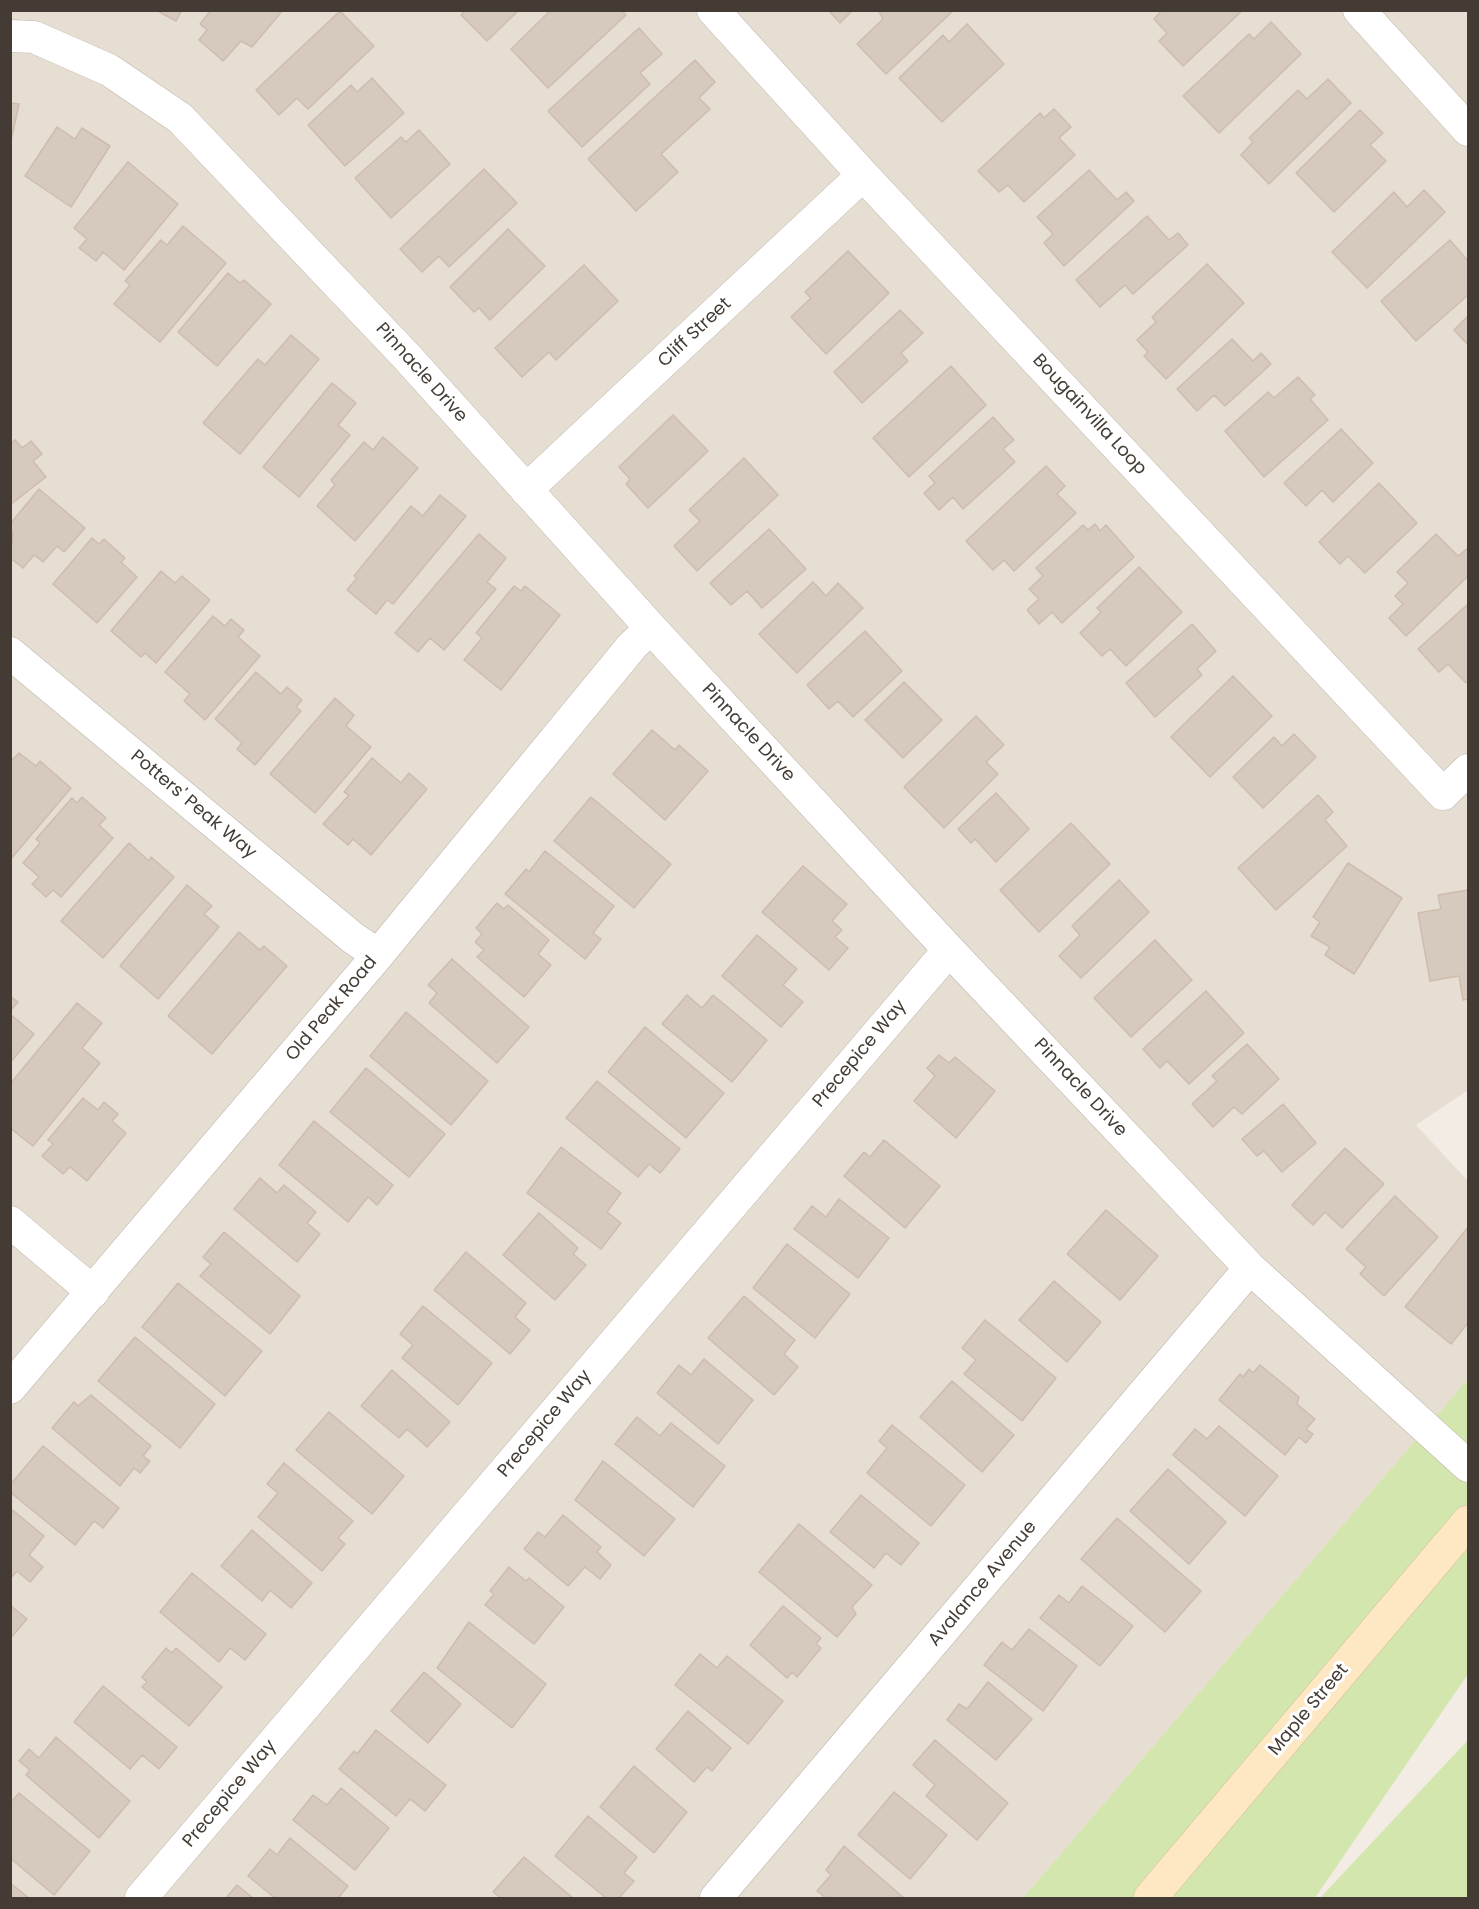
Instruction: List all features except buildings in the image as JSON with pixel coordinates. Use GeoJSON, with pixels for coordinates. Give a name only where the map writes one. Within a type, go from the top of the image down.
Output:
{"type":"FeatureCollection","features":[{"type":"Feature","properties":{"kind":"street","name":"Bougainvilla Loop"},"geometry":{"type":"LineString","coordinates":[[713,10],[863,175],[1443,794],[1468,770]]}},
{"type":"Feature","properties":{"kind":"street"},"geometry":{"type":"LineString","coordinates":[[1359,10],[1468,130]]}},
{"type":"Feature","properties":{"kind":"street","name":"Pinnacle Drive"},"geometry":{"type":"LineString","coordinates":[[10,36],[34,38],[110,70],[180,118],[407,357],[651,628],[949,950],[1250,1268],[1468,1466]]}},
{"type":"Feature","properties":{"kind":"street","name":"Cliff Street"},"geometry":{"type":"LineString","coordinates":[[526,490],[863,175]]}},
{"type":"Feature","properties":{"kind":"street","name":"Old Peak Road"},"geometry":{"type":"LineString","coordinates":[[10,1388],[378,955],[632,646],[651,628]]}},
{"type":"Feature","properties":{"kind":"street","name":"Potters' Peak Way"},"geometry":{"type":"LineString","coordinates":[[10,653],[353,938],[378,955]]}},
{"type":"Feature","properties":{"kind":"street","name":"Precepice Way"},"geometry":{"type":"LineString","coordinates":[[141,1899],[949,950]]}},
{"type":"Feature","properties":{"kind":"street"},"geometry":{"type":"LineString","coordinates":[[10,1222],[93,1292]]}},
{"type":"Feature","properties":{"kind":"street","name":"Avalance Avenue"},"geometry":{"type":"LineString","coordinates":[[716,1899],[1250,1268]]}},
{"type":"Feature","properties":{"kind":"street","name":"Maple Street"},"geometry":{"type":"LineString","coordinates":[[1150,1899],[1468,1522]]}},
{"type":"Feature","properties":{"kind":"shaded area"},"geometry":{"type":"Polygon","coordinates":[[[11,11],[1468,11],[1468,1090],[1416,1125],[1468,1181],[1468,1379],[1023,1898],[11,1898],[11,11]]]}},
{"type":"Feature","properties":{"kind":"green space"},"geometry":{"type":"Polygon","coordinates":[[[1468,1379],[1468,1674],[1315,1898],[1023,1898],[1468,1379]]]}},
{"type":"Feature","properties":{"kind":"green space"},"geometry":{"type":"Polygon","coordinates":[[[1468,1740],[1468,1898],[1320,1898],[1468,1740]]]}}]}
